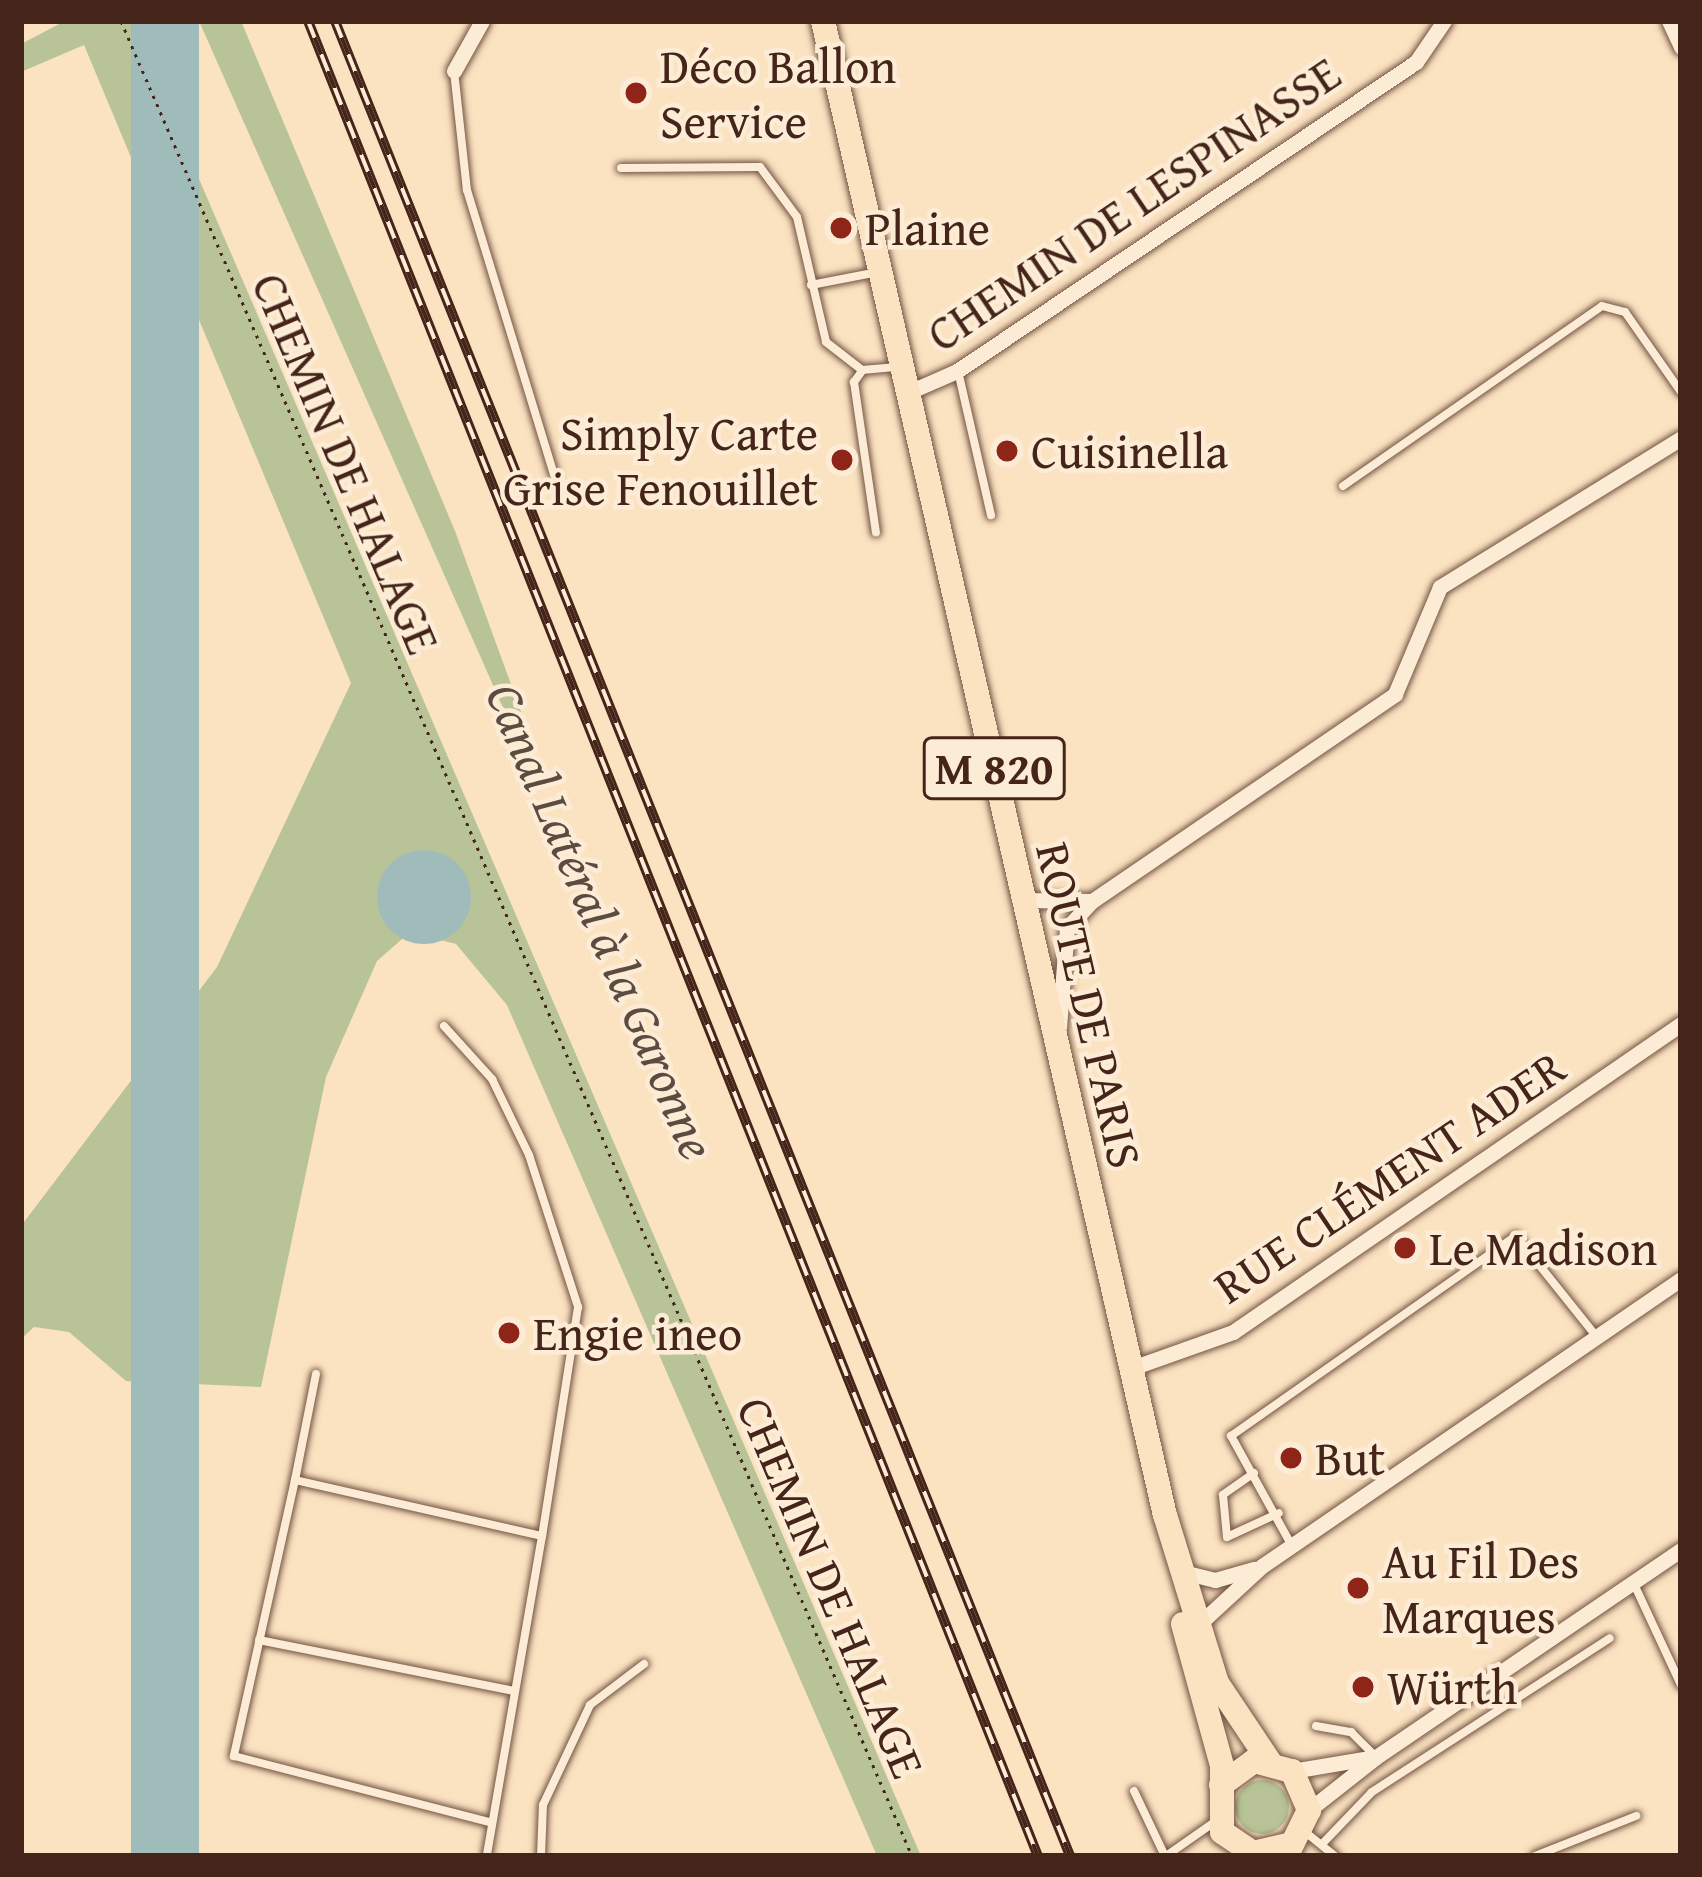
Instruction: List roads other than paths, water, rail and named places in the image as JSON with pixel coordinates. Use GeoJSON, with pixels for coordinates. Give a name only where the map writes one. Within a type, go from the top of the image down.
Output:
{"type":"FeatureCollection","features":[{"type":"Feature","properties":{"kind":"main road","name":"ROUTE DE PARIS"},"geometry":{"type":"LineString","coordinates":[[823,21],[1165,1515],[1221,1785],[1217,1820]]}},
{"type":"Feature","properties":{"kind":"main road","name":"ROUTE DE PARIS"},"geometry":{"type":"LineString","coordinates":[[1165,1515],[1225,1699],[1280,1766],[1303,1837]]}},
{"type":"Feature","properties":{"kind":"main road"},"geometry":{"type":"LineString","coordinates":[[1221,1785],[1280,1766]]}},
{"type":"Feature","properties":{"kind":"main road"},"geometry":{"type":"LineString","coordinates":[[1217,1820],[1242,1852],[1303,1837]]}},
{"type":"Feature","properties":{"kind":"street"},"geometry":{"type":"LineString","coordinates":[[454,71],[482,21]]}},
{"type":"Feature","properties":{"kind":"street","name":"CHEMIN DE LESPINASSE"},"geometry":{"type":"LineString","coordinates":[[908,392],[957,371],[1416,62],[1444,21]]}},
{"type":"Feature","properties":{"kind":"street"},"geometry":{"type":"LineString","coordinates":[[1669,21],[1681,47]]}},
{"type":"Feature","properties":{"kind":"street"},"geometry":{"type":"LineString","coordinates":[[1056,1042],[1064,943],[1092,901],[1395,694],[1440,587],[1681,438]]}},
{"type":"Feature","properties":{"kind":"street"},"geometry":{"type":"LineString","coordinates":[[1024,899],[1092,901]]}},
{"type":"Feature","properties":{"kind":"street","name":"RUE CLÉMENT ADER"},"geometry":{"type":"LineString","coordinates":[[1129,1369],[1233,1332],[1681,1024]]}},
{"type":"Feature","properties":{"kind":"street"},"geometry":{"type":"LineString","coordinates":[[1198,1625],[1262,1566],[1681,1279]]}},
{"type":"Feature","properties":{"kind":"street"},"geometry":{"type":"LineString","coordinates":[[1303,1837],[1376,1757],[1681,1550]]}},
{"type":"Feature","properties":{"kind":"street"},"geometry":{"type":"LineString","coordinates":[[1183,1572],[1215,1580],[1262,1566]]}},
{"type":"Feature","properties":{"kind":"street"},"geometry":{"type":"LineString","coordinates":[[1280,1766],[1376,1757]]}},
{"type":"Feature","properties":{"kind":"lane"},"geometry":{"type":"LineString","coordinates":[[454,71],[467,190],[554,475]]}},
{"type":"Feature","properties":{"kind":"lane"},"geometry":{"type":"LineString","coordinates":[[621,168],[760,167],[797,217],[826,342],[862,370],[902,366]]}},
{"type":"Feature","properties":{"kind":"lane"},"geometry":{"type":"LineString","coordinates":[[812,285],[880,272]]}},
{"type":"Feature","properties":{"kind":"lane"},"geometry":{"type":"LineString","coordinates":[[1343,486],[1602,306],[1625,312],[1681,392]]}},
{"type":"Feature","properties":{"kind":"lane"},"geometry":{"type":"LineString","coordinates":[[862,370],[854,382],[876,532]]}},
{"type":"Feature","properties":{"kind":"lane"},"geometry":{"type":"LineString","coordinates":[[957,371],[991,515]]}},
{"type":"Feature","properties":{"kind":"lane"},"geometry":{"type":"LineString","coordinates":[[444,1026],[492,1079],[520,1136],[578,1306],[487,1856]]}},
{"type":"Feature","properties":{"kind":"lane"},"geometry":{"type":"LineString","coordinates":[[1293,1548],[1280,1513],[1231,1436],[1516,1236],[1597,1337]]}},
{"type":"Feature","properties":{"kind":"lane"},"geometry":{"type":"LineString","coordinates":[[316,1374],[234,1756],[490,1822]]}},
{"type":"Feature","properties":{"kind":"lane"},"geometry":{"type":"LineString","coordinates":[[1254,1473],[1223,1496],[1227,1537],[1280,1513]]}},
{"type":"Feature","properties":{"kind":"lane"},"geometry":{"type":"LineString","coordinates":[[295,1480],[542,1537]]}},
{"type":"Feature","properties":{"kind":"lane"},"geometry":{"type":"LineString","coordinates":[[1634,1583],[1681,1685]]}},
{"type":"Feature","properties":{"kind":"lane"},"geometry":{"type":"LineString","coordinates":[[1335,1856],[1303,1837],[1610,1638]]}},
{"type":"Feature","properties":{"kind":"lane"},"geometry":{"type":"LineString","coordinates":[[259,1640],[514,1690]]}},
{"type":"Feature","properties":{"kind":"lane"},"geometry":{"type":"LineString","coordinates":[[541,1856],[543,1805],[590,1705],[644,1664]]}},
{"type":"Feature","properties":{"kind":"lane"},"geometry":{"type":"LineString","coordinates":[[1316,1726],[1351,1732],[1376,1757]]}},
{"type":"Feature","properties":{"kind":"lane"},"geometry":{"type":"LineString","coordinates":[[1134,1791],[1165,1856],[1217,1820]]}},
{"type":"Feature","properties":{"kind":"lane"},"geometry":{"type":"LineString","coordinates":[[1535,1856],[1636,1816]]}},
{"type":"Feature","properties":{"kind":"water"},"geometry":{"type":"Polygon","coordinates":[[[131,21],[199,21],[199,1856],[131,1856],[131,21]]]}},
{"type":"Feature","properties":{"kind":"water"},"geometry":{"type":"Polygon","coordinates":[[[424,850],[457,864],[471,897],[457,930],[424,944],[391,930],[377,897],[391,864],[424,850]]]}},
{"type":"Feature","properties":{"kind":"railway"},"geometry":{"type":"LineString","coordinates":[[308,21],[1038,1856]]}},
{"type":"Feature","properties":{"kind":"railway"},"geometry":{"type":"LineString","coordinates":[[335,21],[1070,1856]]}},
{"type":"Feature","properties":{"kind":"place","name":"Déco Ballon Service"},"geometry":{"type":"Point","coordinates":[636,93]}},
{"type":"Feature","properties":{"kind":"place","name":"Plaine"},"geometry":{"type":"Point","coordinates":[841,228]}},
{"type":"Feature","properties":{"kind":"place","name":"Cuisinella"},"geometry":{"type":"Point","coordinates":[1007,451]}},
{"type":"Feature","properties":{"kind":"place","name":"Simply Carte Grise Fenouillet"},"geometry":{"type":"Point","coordinates":[842,460]}},
{"type":"Feature","properties":{"kind":"place","name":"Le Madison"},"geometry":{"type":"Point","coordinates":[1405,1248]}},
{"type":"Feature","properties":{"kind":"place","name":"Engie ineo"},"geometry":{"type":"Point","coordinates":[509,1333]}},
{"type":"Feature","properties":{"kind":"place","name":"But"},"geometry":{"type":"Point","coordinates":[1291,1458]}},
{"type":"Feature","properties":{"kind":"place","name":"Au Fil Des Marques"},"geometry":{"type":"Point","coordinates":[1358,1588]}},
{"type":"Feature","properties":{"kind":"place","name":"Würth"},"geometry":{"type":"Point","coordinates":[1363,1687]}},
{"type":"Feature","properties":{"kind":"water label","name":"Canal Latéral à la Garonne"},"geometry":{"type":"Point","coordinates":[601,921]}}]}
